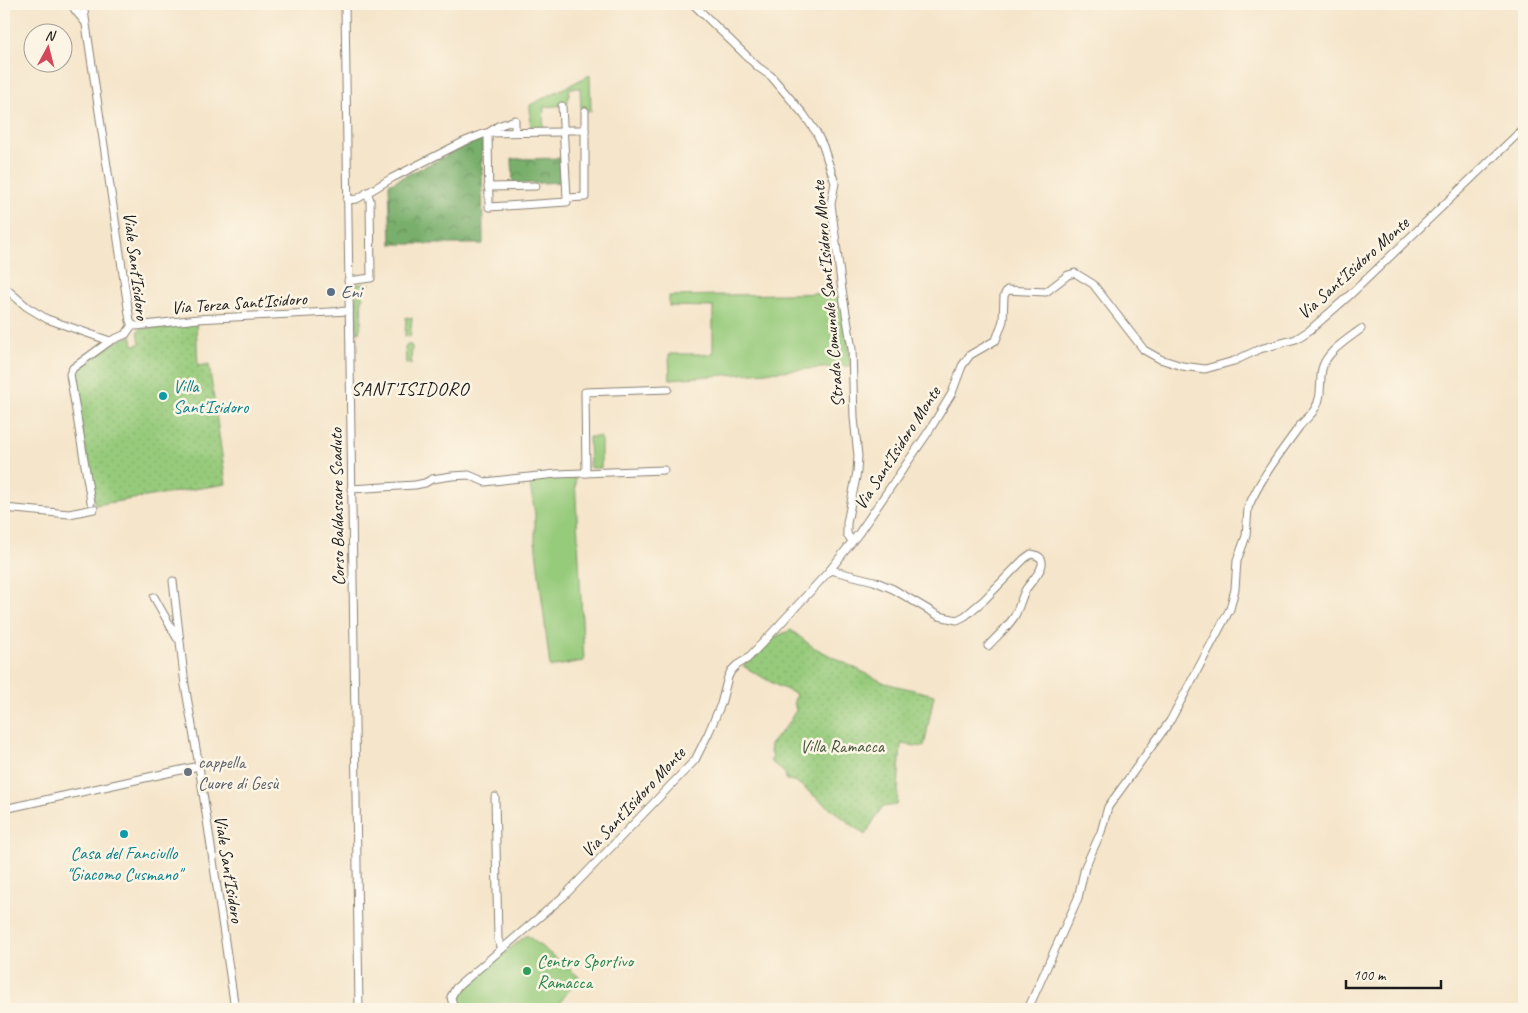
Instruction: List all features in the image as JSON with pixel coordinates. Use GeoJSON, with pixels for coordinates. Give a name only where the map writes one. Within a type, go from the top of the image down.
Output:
{"type":"FeatureCollection","features":[{"type":"Feature","properties":{"kind":"street"},"geometry":{"type":"LineString","coordinates":[[72,4],[86,23]]}},
{"type":"Feature","properties":{"kind":"street","name":"Viale Sant'Isidoro"},"geometry":{"type":"LineString","coordinates":[[4,508],[69,514],[93,506],[70,374],[73,368],[110,341],[126,334],[132,325],[83,4]]}},
{"type":"Feature","properties":{"kind":"street","name":"Corso Baldassare Scaduto"},"geometry":{"type":"LineString","coordinates":[[345,4],[359,1009]]}},
{"type":"Feature","properties":{"kind":"street","name":"Strada Comunale Sant'Isidoro Monte"},"geometry":{"type":"LineString","coordinates":[[693,4],[771,76],[804,116],[816,132],[836,183],[831,204],[852,349],[854,418],[858,456],[857,472],[847,523],[847,534],[852,541]]}},
{"type":"Feature","properties":{"kind":"street"},"geometry":{"type":"LineString","coordinates":[[488,133],[489,207],[567,202],[562,106]]}},
{"type":"Feature","properties":{"kind":"street"},"geometry":{"type":"LineString","coordinates":[[567,198],[586,197],[586,111]]}},
{"type":"Feature","properties":{"kind":"street"},"geometry":{"type":"LineString","coordinates":[[347,200],[357,199],[464,142],[515,120],[515,132]]}},
{"type":"Feature","properties":{"kind":"street","name":"Via Sant'Isidoro Monte"},"geometry":{"type":"LineString","coordinates":[[454,1009],[451,1001],[453,992],[564,896],[695,760],[721,704],[731,671],[747,659],[830,570],[852,541],[929,431],[952,393],[962,366],[970,355],[996,340],[1003,321],[1004,296],[1007,290],[1046,292],[1068,275],[1075,273],[1093,284],[1118,319],[1144,350],[1160,359],[1182,366],[1205,369],[1234,361],[1260,349],[1296,339],[1310,330],[1352,293],[1524,128]]}},
{"type":"Feature","properties":{"kind":"street"},"geometry":{"type":"LineString","coordinates":[[488,133],[586,130]]}},
{"type":"Feature","properties":{"kind":"street"},"geometry":{"type":"LineString","coordinates":[[488,187],[536,186]]}},
{"type":"Feature","properties":{"kind":"street"},"geometry":{"type":"LineString","coordinates":[[348,281],[371,278],[370,200],[367,192]]}},
{"type":"Feature","properties":{"kind":"street"},"geometry":{"type":"LineString","coordinates":[[4,287],[27,307],[48,319],[110,341]]}},
{"type":"Feature","properties":{"kind":"street","name":"Via Terza Sant'Isidoro"},"geometry":{"type":"LineString","coordinates":[[132,325],[198,319],[349,311]]}},
{"type":"Feature","properties":{"kind":"street"},"geometry":{"type":"LineString","coordinates":[[1028,1009],[1078,898],[1085,867],[1101,832],[1108,807],[1170,720],[1230,609],[1236,589],[1235,568],[1246,536],[1248,508],[1260,483],[1300,426],[1315,410],[1321,393],[1322,369],[1327,359],[1361,329]]}},
{"type":"Feature","properties":{"kind":"street"},"geometry":{"type":"LineString","coordinates":[[586,473],[585,392],[668,389]]}},
{"type":"Feature","properties":{"kind":"street"},"geometry":{"type":"LineString","coordinates":[[351,489],[415,485],[432,479],[452,476],[470,475],[484,482],[556,474],[664,470]]}},
{"type":"Feature","properties":{"kind":"street"},"geometry":{"type":"LineString","coordinates":[[830,570],[874,581],[893,589],[939,616],[957,620],[965,616],[984,600],[1024,559],[1031,554],[1037,555],[1042,565],[1039,574],[1025,590],[1016,615],[988,646]]}},
{"type":"Feature","properties":{"kind":"street","name":"Viale Sant'Isidoro"},"geometry":{"type":"LineString","coordinates":[[173,580],[185,685],[235,1009]]}},
{"type":"Feature","properties":{"kind":"street","name":"Viale Sant'Isidoro"},"geometry":{"type":"LineString","coordinates":[[154,597],[180,645]]}},
{"type":"Feature","properties":{"kind":"street"},"geometry":{"type":"LineString","coordinates":[[4,809],[198,766]]}},
{"type":"Feature","properties":{"kind":"street"},"geometry":{"type":"LineString","coordinates":[[495,797],[498,939],[502,949]]}},
{"type":"Feature","properties":{"kind":"green space"},"geometry":{"type":"Polygon","coordinates":[[[590,75],[591,111],[581,111],[580,88],[570,88],[567,105],[544,107],[543,129],[531,129],[530,105],[590,75]]]}},
{"type":"Feature","properties":{"kind":"green space"},"geometry":{"type":"Polygon","coordinates":[[[482,138],[483,244],[391,244],[389,184],[482,138]]]}},
{"type":"Feature","properties":{"kind":"green space"},"geometry":{"type":"Polygon","coordinates":[[[564,158],[565,182],[513,184],[512,159],[564,158]]]}},
{"type":"Feature","properties":{"kind":"green space"},"geometry":{"type":"Polygon","coordinates":[[[356,284],[370,284],[363,295],[359,332],[357,332],[356,284]]]}},
{"type":"Feature","properties":{"kind":"green space"},"geometry":{"type":"Polygon","coordinates":[[[840,293],[848,333],[850,366],[670,379],[669,354],[713,354],[713,307],[669,306],[669,296],[840,293]]]}},
{"type":"Feature","properties":{"kind":"green space"},"geometry":{"type":"Polygon","coordinates":[[[406,317],[412,318],[410,337],[405,336],[406,317]]]}},
{"type":"Feature","properties":{"kind":"green space"},"geometry":{"type":"Polygon","coordinates":[[[196,323],[198,366],[209,364],[226,484],[95,505],[73,376],[74,372],[116,342],[131,335],[133,345],[140,344],[138,331],[140,329],[196,323]]]}},
{"type":"Feature","properties":{"kind":"green space"},"geometry":{"type":"Polygon","coordinates":[[[407,345],[412,347],[411,365],[406,363],[405,347],[407,345]]]}},
{"type":"Feature","properties":{"kind":"green space"},"geometry":{"type":"Polygon","coordinates":[[[589,437],[601,437],[601,468],[590,468],[589,437]]]}},
{"type":"Feature","properties":{"kind":"green space"},"geometry":{"type":"Polygon","coordinates":[[[575,478],[584,661],[550,667],[535,541],[535,514],[529,479],[575,478]]]}},
{"type":"Feature","properties":{"kind":"green space","name":"Villa Ramacca"},"geometry":{"type":"Polygon","coordinates":[[[791,630],[813,647],[885,683],[934,695],[924,747],[901,744],[897,805],[882,807],[865,835],[795,781],[786,780],[785,773],[770,761],[773,757],[770,752],[771,747],[769,746],[792,719],[791,717],[796,711],[794,701],[796,694],[743,666],[768,640],[791,630]]]}},
{"type":"Feature","properties":{"kind":"green space","name":"Centro Sportivo Ramacca"},"geometry":{"type":"Polygon","coordinates":[[[527,935],[579,977],[555,1009],[459,1009],[454,996],[455,992],[527,935]]]}},
{"type":"Feature","properties":{"kind":"place","name":"Eni"},"geometry":{"type":"Point","coordinates":[331,292]}},
{"type":"Feature","properties":{"kind":"place","name":"Villa Sant'Isidoro"},"geometry":{"type":"Point","coordinates":[163,396]}},
{"type":"Feature","properties":{"kind":"place","name":"cappella Cuore di Gesù"},"geometry":{"type":"Point","coordinates":[188,772]}},
{"type":"Feature","properties":{"kind":"place","name":"Casa del Fanciullo \"Giacomo Cusmano\""},"geometry":{"type":"Point","coordinates":[124,834]}},
{"type":"Feature","properties":{"kind":"place","name":"Centro Sportivo Ramacca"},"geometry":{"type":"Point","coordinates":[527,971]}},
{"type":"Feature","properties":{"kind":"district","name":"SANT'ISIDORO"},"geometry":{"type":"Point","coordinates":[410,389]}}]}
